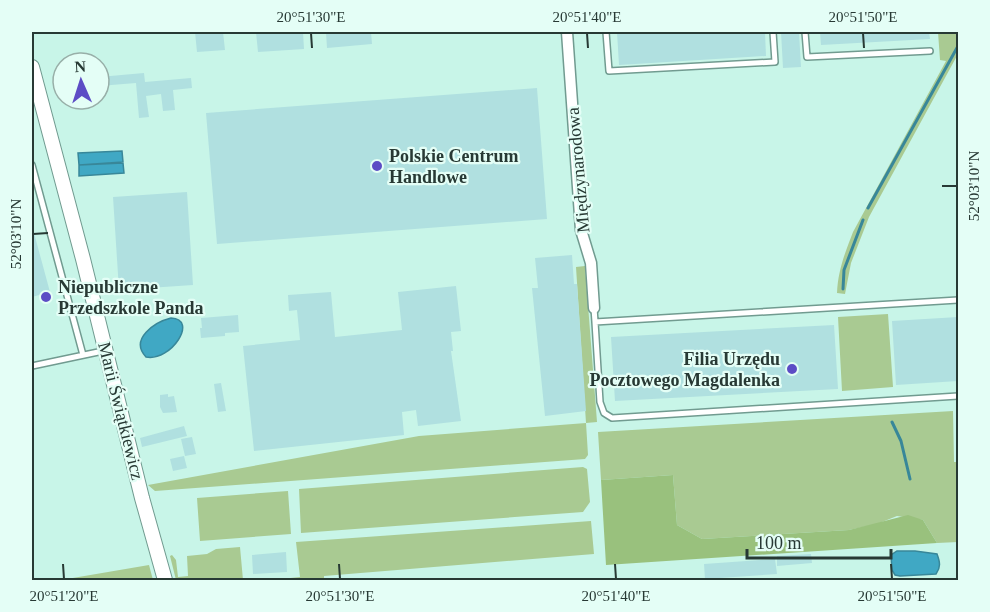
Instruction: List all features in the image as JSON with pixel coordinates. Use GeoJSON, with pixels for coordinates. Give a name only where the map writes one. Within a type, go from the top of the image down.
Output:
{"type":"FeatureCollection","features":[{"type":"Feature","properties":{"kind":"street","name":"Międzynarodowa"},"geometry":{"type":"LineString","coordinates":[[567,32],[580,230],[591,263],[594,308]]}},
{"type":"Feature","properties":{"kind":"street","name":"Marii Świątkiewicz"},"geometry":{"type":"LineString","coordinates":[[32,67],[165,580]]}},
{"type":"Feature","properties":{"kind":"lane"},"geometry":{"type":"LineString","coordinates":[[606,32],[609,71],[774,62],[773,32]]}},
{"type":"Feature","properties":{"kind":"lane"},"geometry":{"type":"LineString","coordinates":[[805,32],[807,57],[930,51]]}},
{"type":"Feature","properties":{"kind":"lane"},"geometry":{"type":"LineString","coordinates":[[32,165],[83,355]]}},
{"type":"Feature","properties":{"kind":"lane"},"geometry":{"type":"LineString","coordinates":[[595,322],[958,300]]}},
{"type":"Feature","properties":{"kind":"lane"},"geometry":{"type":"LineString","coordinates":[[594,308],[600,402],[604,413],[612,418],[958,396]]}},
{"type":"Feature","properties":{"kind":"lane"},"geometry":{"type":"LineString","coordinates":[[32,366],[106,350]]}},
{"type":"Feature","properties":{"kind":"green space"},"geometry":{"type":"Polygon","coordinates":[[[938,32],[958,32],[958,54],[869,217],[851,263],[845,294],[837,293],[840,269],[853,232],[946,61],[940,60],[938,32]]]}},
{"type":"Feature","properties":{"kind":"green space"},"geometry":{"type":"Polygon","coordinates":[[[585,266],[597,422],[586,423],[576,267],[585,266]]]}},
{"type":"Feature","properties":{"kind":"green space"},"geometry":{"type":"Polygon","coordinates":[[[888,314],[893,387],[842,391],[838,317],[888,314]]]}},
{"type":"Feature","properties":{"kind":"green space"},"geometry":{"type":"Polygon","coordinates":[[[953,411],[954,462],[958,462],[958,542],[937,543],[923,520],[897,516],[877,524],[849,530],[702,539],[677,525],[673,475],[601,480],[598,432],[953,411]]]}},
{"type":"Feature","properties":{"kind":"green space"},"geometry":{"type":"Polygon","coordinates":[[[586,423],[588,455],[585,459],[155,491],[148,485],[419,436],[586,423]]]}},
{"type":"Feature","properties":{"kind":"green space"},"geometry":{"type":"Polygon","coordinates":[[[583,467],[587,469],[590,502],[583,512],[301,533],[299,489],[583,467]]]}},
{"type":"Feature","properties":{"kind":"green space"},"geometry":{"type":"Polygon","coordinates":[[[673,475],[677,525],[702,539],[849,530],[908,515],[923,520],[937,543],[606,565],[601,480],[673,475]]]}},
{"type":"Feature","properties":{"kind":"green space"},"geometry":{"type":"Polygon","coordinates":[[[288,491],[291,534],[200,541],[197,498],[288,491]]]}},
{"type":"Feature","properties":{"kind":"green space"},"geometry":{"type":"Polygon","coordinates":[[[591,521],[594,554],[324,576],[324,580],[271,580],[300,577],[296,542],[591,521]]]}},
{"type":"Feature","properties":{"kind":"green space"},"geometry":{"type":"Polygon","coordinates":[[[240,547],[243,580],[176,580],[170,556],[172,555],[176,560],[178,577],[188,576],[187,556],[207,554],[216,549],[240,547]]]}},
{"type":"Feature","properties":{"kind":"green space"},"geometry":{"type":"Polygon","coordinates":[[[149,565],[153,580],[61,580],[149,565]]]}},
{"type":"Feature","properties":{"kind":"water"},"geometry":{"type":"Polygon","coordinates":[[[122,151],[123,162],[79,165],[78,153],[122,151]]]}},
{"type":"Feature","properties":{"kind":"water"},"geometry":{"type":"Polygon","coordinates":[[[123,163],[124,173],[79,176],[79,165],[123,163]]]}},
{"type":"Feature","properties":{"kind":"water"},"geometry":{"type":"Polygon","coordinates":[[[171,318],[179,320],[182,325],[182,332],[178,340],[164,353],[155,357],[146,357],[140,344],[142,338],[152,327],[171,318]]]}},
{"type":"Feature","properties":{"kind":"water"},"geometry":{"type":"Polygon","coordinates":[[[897,551],[937,554],[938,571],[936,574],[895,575],[892,570],[891,555],[897,551]]]}},
{"type":"Feature","properties":{"kind":"building"},"geometry":{"type":"Polygon","coordinates":[[[195,32],[223,32],[225,50],[197,52],[195,32]]]}},
{"type":"Feature","properties":{"kind":"building"},"geometry":{"type":"Polygon","coordinates":[[[256,32],[303,32],[304,49],[258,52],[256,32]]]}},
{"type":"Feature","properties":{"kind":"building"},"geometry":{"type":"Polygon","coordinates":[[[326,32],[371,32],[372,44],[327,48],[326,32]]]}},
{"type":"Feature","properties":{"kind":"building"},"geometry":{"type":"Polygon","coordinates":[[[617,32],[765,32],[766,56],[619,65],[617,32]]]}},
{"type":"Feature","properties":{"kind":"building"},"geometry":{"type":"Polygon","coordinates":[[[781,32],[799,32],[801,67],[783,68],[781,32]]]}},
{"type":"Feature","properties":{"kind":"building"},"geometry":{"type":"Polygon","coordinates":[[[820,32],[929,32],[930,39],[821,45],[820,32]]]}},
{"type":"Feature","properties":{"kind":"building"},"geometry":{"type":"Polygon","coordinates":[[[144,73],[145,82],[191,78],[192,88],[173,90],[175,110],[163,111],[161,94],[146,96],[149,117],[139,118],[136,83],[111,85],[111,76],[144,73]]]}},
{"type":"Feature","properties":{"kind":"building","name":"Polskie Centrum Handlowe"},"geometry":{"type":"Polygon","coordinates":[[[537,88],[547,219],[217,244],[206,113],[537,88]]]}},
{"type":"Feature","properties":{"kind":"building"},"geometry":{"type":"Polygon","coordinates":[[[187,192],[193,285],[119,290],[113,197],[187,192]]]}},
{"type":"Feature","properties":{"kind":"building"},"geometry":{"type":"Polygon","coordinates":[[[34,233],[50,292],[32,297],[32,234],[34,233]]]}},
{"type":"Feature","properties":{"kind":"building"},"geometry":{"type":"Polygon","coordinates":[[[572,255],[574,284],[577,284],[586,411],[545,416],[532,288],[538,288],[535,258],[572,255]]]}},
{"type":"Feature","properties":{"kind":"building"},"geometry":{"type":"Polygon","coordinates":[[[456,286],[461,331],[451,332],[453,351],[451,351],[461,421],[418,426],[416,410],[402,412],[404,435],[254,451],[243,346],[300,340],[297,310],[289,311],[288,295],[331,292],[335,337],[402,330],[398,292],[456,286]]]}},
{"type":"Feature","properties":{"kind":"building"},"geometry":{"type":"Polygon","coordinates":[[[238,315],[239,332],[201,338],[201,318],[238,315]]]}},
{"type":"Feature","properties":{"kind":"building"},"geometry":{"type":"Polygon","coordinates":[[[958,317],[958,381],[896,385],[892,321],[958,317]]]}},
{"type":"Feature","properties":{"kind":"building"},"geometry":{"type":"Polygon","coordinates":[[[834,325],[838,389],[615,401],[611,337],[834,325]]]}},
{"type":"Feature","properties":{"kind":"building"},"geometry":{"type":"Polygon","coordinates":[[[221,383],[226,411],[218,412],[214,384],[221,383]]]}},
{"type":"Feature","properties":{"kind":"building"},"geometry":{"type":"Polygon","coordinates":[[[168,394],[168,397],[174,396],[177,412],[163,413],[160,407],[160,395],[168,394]]]}},
{"type":"Feature","properties":{"kind":"building"},"geometry":{"type":"Polygon","coordinates":[[[184,426],[187,436],[142,447],[140,438],[184,426]]]}},
{"type":"Feature","properties":{"kind":"building"},"geometry":{"type":"Polygon","coordinates":[[[192,437],[196,454],[185,456],[181,439],[192,437]]]}},
{"type":"Feature","properties":{"kind":"building"},"geometry":{"type":"Polygon","coordinates":[[[184,456],[187,468],[173,471],[170,459],[184,456]]]}},
{"type":"Feature","properties":{"kind":"building"},"geometry":{"type":"Polygon","coordinates":[[[286,552],[287,572],[253,574],[252,555],[286,552]]]}},
{"type":"Feature","properties":{"kind":"building"},"geometry":{"type":"Polygon","coordinates":[[[811,554],[812,563],[777,566],[777,556],[811,554]]]}},
{"type":"Feature","properties":{"kind":"building"},"geometry":{"type":"Polygon","coordinates":[[[775,559],[777,574],[705,579],[704,564],[775,559]]]}},
{"type":"Feature","properties":{"kind":"waterway"},"geometry":{"type":"LineString","coordinates":[[868,208],[958,46]]}},
{"type":"Feature","properties":{"kind":"waterway"},"geometry":{"type":"LineString","coordinates":[[843,289],[844,270],[863,220]]}},
{"type":"Feature","properties":{"kind":"waterway"},"geometry":{"type":"LineString","coordinates":[[892,422],[901,441],[910,479]]}},
{"type":"Feature","properties":{"kind":"place","name":"Polskie Centrum Handlowe"},"geometry":{"type":"Point","coordinates":[377,166]}},
{"type":"Feature","properties":{"kind":"place","name":"Niepubliczne Przedszkole Panda"},"geometry":{"type":"Point","coordinates":[46,297]}},
{"type":"Feature","properties":{"kind":"place","name":"Filia Urzędu Pocztowego Magdalenka"},"geometry":{"type":"Point","coordinates":[792,369]}}]}
